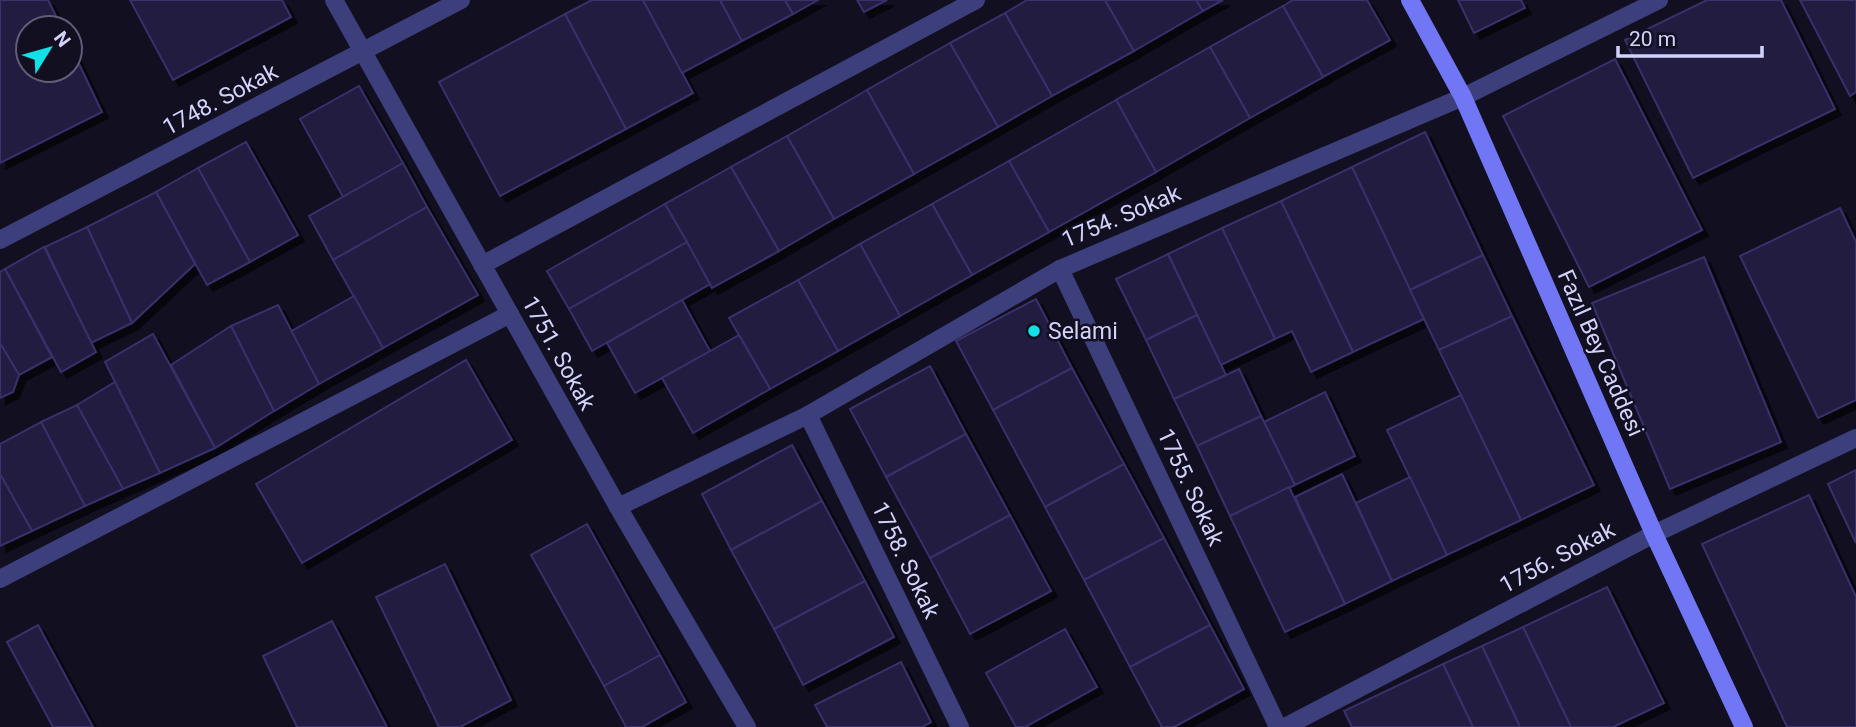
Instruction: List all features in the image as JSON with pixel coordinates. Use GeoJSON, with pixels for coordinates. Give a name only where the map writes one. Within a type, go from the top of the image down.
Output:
{"type":"FeatureCollection","features":[{"type":"Feature","properties":{"kind":"street","name":"1751. Sokak"},"geometry":{"type":"LineString","coordinates":[[334,0],[618,507],[747,727]]}},
{"type":"Feature","properties":{"kind":"street","name":"1748. Sokak"},"geometry":{"type":"LineString","coordinates":[[0,240],[461,0]]}},
{"type":"Feature","properties":{"kind":"street"},"geometry":{"type":"LineString","coordinates":[[482,265],[976,0]]}},
{"type":"Feature","properties":{"kind":"street","name":"Fazıl Bey Caddesi"},"geometry":{"type":"LineString","coordinates":[[1410,0],[1463,97],[1654,534],[1744,727]]}},
{"type":"Feature","properties":{"kind":"street","name":"1754. Sokak"},"geometry":{"type":"LineString","coordinates":[[618,507],[808,415],[1060,269],[1463,97],[1659,0]]}},
{"type":"Feature","properties":{"kind":"street","name":"1755. Sokak"},"geometry":{"type":"LineString","coordinates":[[1060,269],[1278,727]]}},
{"type":"Feature","properties":{"kind":"street"},"geometry":{"type":"LineString","coordinates":[[0,579],[510,314]]}},
{"type":"Feature","properties":{"kind":"street","name":"1758. Sokak"},"geometry":{"type":"LineString","coordinates":[[808,415],[960,727]]}},
{"type":"Feature","properties":{"kind":"street","name":"1756. Sokak"},"geometry":{"type":"LineString","coordinates":[[1285,727],[1654,534],[1856,438]]}},
{"type":"Feature","properties":{"kind":"building"},"geometry":{"type":"Polygon","coordinates":[[[0,0],[48,0],[55,14],[14,14],[14,84],[84,84],[84,74],[102,112],[0,163],[0,0]]]}},
{"type":"Feature","properties":{"kind":"building"},"geometry":{"type":"Polygon","coordinates":[[[130,0],[282,0],[291,17],[173,80],[130,0]]]}},
{"type":"Feature","properties":{"kind":"building"},"geometry":{"type":"Polygon","coordinates":[[[592,0],[643,0],[693,93],[626,129],[565,14],[592,0]]]}},
{"type":"Feature","properties":{"kind":"building"},"geometry":{"type":"Polygon","coordinates":[[[643,0],[720,0],[742,41],[682,73],[643,0]]]}},
{"type":"Feature","properties":{"kind":"building"},"geometry":{"type":"Polygon","coordinates":[[[720,0],[785,0],[793,14],[742,41],[720,0]]]}},
{"type":"Feature","properties":{"kind":"building"},"geometry":{"type":"Polygon","coordinates":[[[785,0],[818,0],[793,14],[785,0]]]}},
{"type":"Feature","properties":{"kind":"building"},"geometry":{"type":"Polygon","coordinates":[[[857,0],[887,0],[864,12],[857,0]]]}},
{"type":"Feature","properties":{"kind":"building"},"geometry":{"type":"Polygon","coordinates":[[[1027,0],[1105,0],[1134,51],[1052,96],[1005,13],[1027,0]]]}},
{"type":"Feature","properties":{"kind":"building"},"geometry":{"type":"Polygon","coordinates":[[[1105,0],[1196,0],[1203,11],[1134,51],[1105,0]]]}},
{"type":"Feature","properties":{"kind":"building"},"geometry":{"type":"Polygon","coordinates":[[[1196,0],[1223,0],[1203,11],[1196,0]]]}},
{"type":"Feature","properties":{"kind":"building"},"geometry":{"type":"Polygon","coordinates":[[[1293,0],[1367,0],[1390,40],[1323,77],[1283,6],[1293,0]]]}},
{"type":"Feature","properties":{"kind":"building"},"geometry":{"type":"Polygon","coordinates":[[[1458,0],[1521,0],[1525,8],[1474,33],[1458,0]]]}},
{"type":"Feature","properties":{"kind":"building"},"geometry":{"type":"Polygon","coordinates":[[[1707,0],[1781,0],[1835,109],[1693,178],[1625,40],[1707,0]]]}},
{"type":"Feature","properties":{"kind":"building"},"geometry":{"type":"Polygon","coordinates":[[[1800,0],[1856,0],[1856,92],[1850,96],[1800,0]]]}},
{"type":"Feature","properties":{"kind":"building"},"geometry":{"type":"Polygon","coordinates":[[[1283,6],[1323,77],[1250,118],[1210,47],[1283,6]]]}},
{"type":"Feature","properties":{"kind":"building"},"geometry":{"type":"Polygon","coordinates":[[[1005,13],[1052,96],[998,127],[950,43],[1005,13]]]}},
{"type":"Feature","properties":{"kind":"building"},"geometry":{"type":"Polygon","coordinates":[[[565,14],[626,129],[500,196],[439,82],[565,14]]]}},
{"type":"Feature","properties":{"kind":"building"},"geometry":{"type":"Polygon","coordinates":[[[950,43],[998,127],[914,174],[867,90],[950,43]]]}},
{"type":"Feature","properties":{"kind":"building"},"geometry":{"type":"Polygon","coordinates":[[[1210,47],[1250,118],[1156,172],[1116,100],[1210,47]]]}},
{"type":"Feature","properties":{"kind":"building"},"geometry":{"type":"Polygon","coordinates":[[[1615,59],[1702,230],[1589,287],[1503,116],[1615,59]]]}},
{"type":"Feature","properties":{"kind":"building"},"geometry":{"type":"Polygon","coordinates":[[[359,86],[403,163],[343,197],[300,119],[359,86]]]}},
{"type":"Feature","properties":{"kind":"building"},"geometry":{"type":"Polygon","coordinates":[[[867,90],[914,174],[834,219],[787,136],[867,90]]]}},
{"type":"Feature","properties":{"kind":"building"},"geometry":{"type":"Polygon","coordinates":[[[1116,100],[1156,172],[1049,232],[1009,161],[1116,100]]]}},
{"type":"Feature","properties":{"kind":"building"},"geometry":{"type":"Polygon","coordinates":[[[1425,132],[1483,255],[1410,290],[1352,167],[1425,132]]]}},
{"type":"Feature","properties":{"kind":"building"},"geometry":{"type":"Polygon","coordinates":[[[787,136],[834,219],[779,251],[731,167],[787,136]]]}},
{"type":"Feature","properties":{"kind":"building"},"geometry":{"type":"Polygon","coordinates":[[[246,142],[298,235],[250,262],[198,168],[246,142]]]}},
{"type":"Feature","properties":{"kind":"building"},"geometry":{"type":"Polygon","coordinates":[[[1009,161],[1049,232],[972,275],[932,204],[1009,161]]]}},
{"type":"Feature","properties":{"kind":"building"},"geometry":{"type":"Polygon","coordinates":[[[403,163],[427,207],[333,260],[309,216],[403,163]]]}},
{"type":"Feature","properties":{"kind":"building"},"geometry":{"type":"Polygon","coordinates":[[[731,167],[779,251],[712,288],[665,204],[731,167]]]}},
{"type":"Feature","properties":{"kind":"building"},"geometry":{"type":"Polygon","coordinates":[[[1352,167],[1424,319],[1353,352],[1281,201],[1352,167]]]}},
{"type":"Feature","properties":{"kind":"building"},"geometry":{"type":"Polygon","coordinates":[[[198,168],[250,262],[207,285],[156,192],[198,168]]]}},
{"type":"Feature","properties":{"kind":"building"},"geometry":{"type":"Polygon","coordinates":[[[156,192],[195,264],[132,323],[87,227],[156,192]]]}},
{"type":"Feature","properties":{"kind":"building"},"geometry":{"type":"Polygon","coordinates":[[[1281,201],[1353,352],[1311,372],[1292,331],[1275,339],[1222,228],[1281,201]]]}},
{"type":"Feature","properties":{"kind":"building"},"geometry":{"type":"Polygon","coordinates":[[[665,204],[687,242],[569,309],[547,271],[665,204]]]}},
{"type":"Feature","properties":{"kind":"building"},"geometry":{"type":"Polygon","coordinates":[[[932,204],[972,275],[900,316],[860,244],[932,204]]]}},
{"type":"Feature","properties":{"kind":"building"},"geometry":{"type":"Polygon","coordinates":[[[427,207],[478,295],[383,348],[333,260],[427,207]]]}},
{"type":"Feature","properties":{"kind":"building"},"geometry":{"type":"Polygon","coordinates":[[[1840,208],[1856,242],[1856,400],[1818,418],[1740,256],[1840,208]]]}},
{"type":"Feature","properties":{"kind":"building"},"geometry":{"type":"Polygon","coordinates":[[[87,227],[132,323],[91,343],[45,247],[87,227]]]}},
{"type":"Feature","properties":{"kind":"building"},"geometry":{"type":"Polygon","coordinates":[[[1222,228],[1275,339],[1221,365],[1168,254],[1222,228]]]}},
{"type":"Feature","properties":{"kind":"building"},"geometry":{"type":"Polygon","coordinates":[[[687,242],[710,284],[592,351],[569,309],[687,242]]]}},
{"type":"Feature","properties":{"kind":"building"},"geometry":{"type":"Polygon","coordinates":[[[860,244],[900,316],[838,351],[798,280],[860,244]]]}},
{"type":"Feature","properties":{"kind":"building"},"geometry":{"type":"Polygon","coordinates":[[[44,247],[96,352],[61,372],[5,269],[44,247]]]}},
{"type":"Feature","properties":{"kind":"building"},"geometry":{"type":"Polygon","coordinates":[[[1168,254],[1197,315],[1146,340],[1116,279],[1168,254]]]}},
{"type":"Feature","properties":{"kind":"building"},"geometry":{"type":"Polygon","coordinates":[[[1483,255],[1512,316],[1439,350],[1410,290],[1483,255]]]}},
{"type":"Feature","properties":{"kind":"building"},"geometry":{"type":"Polygon","coordinates":[[[1704,257],[1781,442],[1670,489],[1592,303],[1704,257]]]}},
{"type":"Feature","properties":{"kind":"building"},"geometry":{"type":"Polygon","coordinates":[[[5,269],[52,357],[19,375],[0,343],[0,272],[5,269]]]}},
{"type":"Feature","properties":{"kind":"building"},"geometry":{"type":"Polygon","coordinates":[[[798,280],[838,351],[770,389],[729,318],[798,280]]]}},
{"type":"Feature","properties":{"kind":"building"},"geometry":{"type":"Polygon","coordinates":[[[354,296],[383,348],[319,384],[290,332],[354,296]]]}},
{"type":"Feature","properties":{"kind":"building"},"geometry":{"type":"Polygon","coordinates":[[[1036,299],[1072,368],[993,410],[956,341],[1036,299]]]}},
{"type":"Feature","properties":{"kind":"building"},"geometry":{"type":"Polygon","coordinates":[[[682,300],[710,351],[635,393],[607,343],[682,300]]]}},
{"type":"Feature","properties":{"kind":"building"},"geometry":{"type":"Polygon","coordinates":[[[278,305],[319,384],[274,411],[231,326],[278,305]]]}},
{"type":"Feature","properties":{"kind":"building"},"geometry":{"type":"Polygon","coordinates":[[[1197,315],[1226,375],[1174,399],[1146,340],[1197,315]]]}},
{"type":"Feature","properties":{"kind":"building"},"geometry":{"type":"Polygon","coordinates":[[[1512,316],[1594,485],[1521,520],[1439,350],[1512,316]]]}},
{"type":"Feature","properties":{"kind":"building"},"geometry":{"type":"Polygon","coordinates":[[[231,326],[274,411],[215,448],[171,365],[231,326]]]}},
{"type":"Feature","properties":{"kind":"building"},"geometry":{"type":"Polygon","coordinates":[[[153,334],[215,448],[160,473],[105,362],[153,334]]]}},
{"type":"Feature","properties":{"kind":"building"},"geometry":{"type":"Polygon","coordinates":[[[739,335],[770,389],[693,433],[662,378],[739,335]]]}},
{"type":"Feature","properties":{"kind":"building"},"geometry":{"type":"Polygon","coordinates":[[[0,343],[19,375],[13,392],[0,398],[0,343]]]}},
{"type":"Feature","properties":{"kind":"building"},"geometry":{"type":"Polygon","coordinates":[[[466,360],[512,440],[302,563],[256,484],[466,360]]]}},
{"type":"Feature","properties":{"kind":"building"},"geometry":{"type":"Polygon","coordinates":[[[930,366],[966,434],[886,477],[850,409],[930,366]]]}},
{"type":"Feature","properties":{"kind":"building"},"geometry":{"type":"Polygon","coordinates":[[[1072,368],[1124,464],[1045,507],[993,410],[1072,368]]]}},
{"type":"Feature","properties":{"kind":"building"},"geometry":{"type":"Polygon","coordinates":[[[1239,369],[1261,416],[1197,446],[1174,399],[1239,369]]]}},
{"type":"Feature","properties":{"kind":"building"},"geometry":{"type":"Polygon","coordinates":[[[115,382],[160,473],[123,489],[77,405],[115,382]]]}},
{"type":"Feature","properties":{"kind":"building"},"geometry":{"type":"Polygon","coordinates":[[[1325,392],[1355,456],[1295,485],[1264,422],[1325,392]]]}},
{"type":"Feature","properties":{"kind":"building"},"geometry":{"type":"Polygon","coordinates":[[[1461,395],[1521,520],[1447,555],[1387,430],[1461,395]]]}},
{"type":"Feature","properties":{"kind":"building"},"geometry":{"type":"Polygon","coordinates":[[[77,405],[123,489],[85,506],[41,422],[77,405]]]}},
{"type":"Feature","properties":{"kind":"building"},"geometry":{"type":"Polygon","coordinates":[[[1261,416],[1295,485],[1230,516],[1197,446],[1261,416]]]}},
{"type":"Feature","properties":{"kind":"building"},"geometry":{"type":"Polygon","coordinates":[[[41,422],[85,506],[32,531],[0,474],[0,444],[41,422]]]}},
{"type":"Feature","properties":{"kind":"building"},"geometry":{"type":"Polygon","coordinates":[[[966,434],[1010,515],[930,558],[886,477],[966,434]]]}},
{"type":"Feature","properties":{"kind":"building"},"geometry":{"type":"Polygon","coordinates":[[[792,445],[822,501],[731,550],[702,494],[792,445]]]}},
{"type":"Feature","properties":{"kind":"building"},"geometry":{"type":"Polygon","coordinates":[[[1124,464],[1164,538],[1084,580],[1045,507],[1124,464]]]}},
{"type":"Feature","properties":{"kind":"building"},"geometry":{"type":"Polygon","coordinates":[[[1856,470],[1856,543],[1828,484],[1856,470]]]}},
{"type":"Feature","properties":{"kind":"building"},"geometry":{"type":"Polygon","coordinates":[[[0,474],[32,531],[0,546],[0,474]]]}},
{"type":"Feature","properties":{"kind":"building"},"geometry":{"type":"Polygon","coordinates":[[[1342,474],[1392,581],[1345,604],[1295,497],[1342,474]]]}},
{"type":"Feature","properties":{"kind":"building"},"geometry":{"type":"Polygon","coordinates":[[[1410,477],[1447,555],[1392,581],[1356,503],[1410,477]]]}},
{"type":"Feature","properties":{"kind":"building"},"geometry":{"type":"Polygon","coordinates":[[[1289,487],[1345,604],[1285,632],[1230,516],[1289,487]]]}},
{"type":"Feature","properties":{"kind":"building"},"geometry":{"type":"Polygon","coordinates":[[[1809,495],[1856,597],[1856,727],[1787,727],[1702,544],[1809,495]]]}},
{"type":"Feature","properties":{"kind":"building"},"geometry":{"type":"Polygon","coordinates":[[[822,501],[865,581],[774,629],[731,550],[822,501]]]}},
{"type":"Feature","properties":{"kind":"building"},"geometry":{"type":"Polygon","coordinates":[[[1010,515],[1051,591],[970,634],[930,558],[1010,515]]]}},
{"type":"Feature","properties":{"kind":"building"},"geometry":{"type":"Polygon","coordinates":[[[587,524],[660,655],[604,686],[531,555],[587,524]]]}},
{"type":"Feature","properties":{"kind":"building"},"geometry":{"type":"Polygon","coordinates":[[[1164,538],[1210,625],[1130,667],[1084,580],[1164,538]]]}},
{"type":"Feature","properties":{"kind":"building"},"geometry":{"type":"Polygon","coordinates":[[[445,564],[511,700],[460,727],[439,727],[376,597],[445,564]]]}},
{"type":"Feature","properties":{"kind":"building"},"geometry":{"type":"Polygon","coordinates":[[[865,581],[894,637],[803,685],[774,629],[865,581]]]}},
{"type":"Feature","properties":{"kind":"building"},"geometry":{"type":"Polygon","coordinates":[[[1607,587],[1664,703],[1613,727],[1571,727],[1523,627],[1607,587]]]}},
{"type":"Feature","properties":{"kind":"building"},"geometry":{"type":"Polygon","coordinates":[[[332,621],[387,727],[297,727],[263,656],[332,621]]]}},
{"type":"Feature","properties":{"kind":"building"},"geometry":{"type":"Polygon","coordinates":[[[38,625],[93,727],[53,727],[7,642],[38,625]]]}},
{"type":"Feature","properties":{"kind":"building"},"geometry":{"type":"Polygon","coordinates":[[[1210,625],[1244,689],[1174,727],[1162,727],[1130,667],[1210,625]]]}},
{"type":"Feature","properties":{"kind":"building"},"geometry":{"type":"Polygon","coordinates":[[[1523,627],[1571,727],[1520,727],[1482,646],[1523,627]]]}},
{"type":"Feature","properties":{"kind":"building"},"geometry":{"type":"Polygon","coordinates":[[[1065,629],[1097,687],[1025,727],[1016,727],[986,673],[1065,629]]]}},
{"type":"Feature","properties":{"kind":"building"},"geometry":{"type":"Polygon","coordinates":[[[1482,646],[1520,727],[1473,727],[1443,664],[1482,646]]]}},
{"type":"Feature","properties":{"kind":"building"},"geometry":{"type":"Polygon","coordinates":[[[660,655],[686,702],[642,727],[626,727],[604,686],[660,655]]]}},
{"type":"Feature","properties":{"kind":"building"},"geometry":{"type":"Polygon","coordinates":[[[901,662],[931,722],[922,727],[827,727],[815,705],[901,662]]]}},
{"type":"Feature","properties":{"kind":"building"},"geometry":{"type":"Polygon","coordinates":[[[1443,664],[1473,727],[1352,727],[1344,711],[1443,664]]]}},
{"type":"Feature","properties":{"kind":"place","name":"Selami"},"geometry":{"type":"Point","coordinates":[1034,331]}}]}
